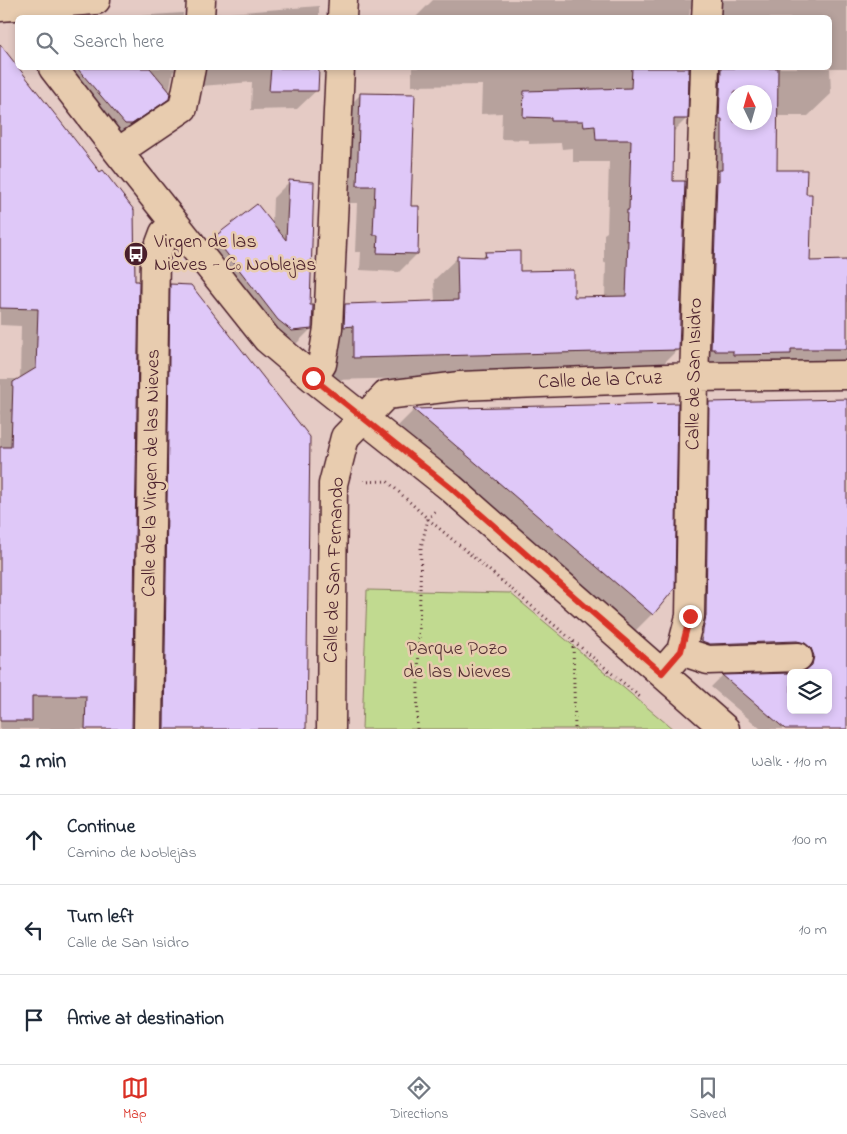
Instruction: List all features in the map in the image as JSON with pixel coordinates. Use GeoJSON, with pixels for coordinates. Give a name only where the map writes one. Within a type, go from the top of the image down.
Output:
{"type":"FeatureCollection","features":[{"type":"Feature","properties":{"kind":"street"},"geometry":{"type":"LineString","coordinates":[[0,8],[96,0]]}},
{"type":"Feature","properties":{"kind":"street"},"geometry":{"type":"LineString","coordinates":[[200,15],[201,0]]}},
{"type":"Feature","properties":{"kind":"street"},"geometry":{"type":"LineString","coordinates":[[342,15],[343,0]]}},
{"type":"Feature","properties":{"kind":"street"},"geometry":{"type":"LineString","coordinates":[[706,15],[707,0]]}},
{"type":"Feature","properties":{"kind":"street"},"geometry":{"type":"LineString","coordinates":[[0,8],[15,23]]}},
{"type":"Feature","properties":{"kind":"street"},"geometry":{"type":"LineString","coordinates":[[55,70],[267,339],[451,488],[725,729]]}},
{"type":"Feature","properties":{"kind":"street"},"geometry":{"type":"LineString","coordinates":[[118,152],[183,108],[190,70]]}},
{"type":"Feature","properties":{"kind":"street"},"geometry":{"type":"LineString","coordinates":[[313,378],[322,364],[328,328],[340,70]]}},
{"type":"Feature","properties":{"kind":"street","name":"Calle de San Isidro"},"geometry":{"type":"LineString","coordinates":[[662,673],[681,651],[690,616],[694,377],[705,70]]}},
{"type":"Feature","properties":{"kind":"street","name":"Calle de la Virgen de las Nieves"},"geometry":{"type":"LineString","coordinates":[[148,729],[155,257],[164,233],[175,224]]}},
{"type":"Feature","properties":{"kind":"street","name":"Calle de la Cruz"},"geometry":{"type":"LineString","coordinates":[[363,418],[386,395],[460,386],[694,377],[847,375]]}},
{"type":"Feature","properties":{"kind":"street","name":"Calle de San Fernando"},"geometry":{"type":"LineString","coordinates":[[332,729],[333,484],[345,438],[363,418]]}},
{"type":"Feature","properties":{"kind":"street"},"geometry":{"type":"LineString","coordinates":[[681,651],[708,660],[798,658]]}},
{"type":"Feature","properties":{"kind":"path"},"geometry":{"type":"LineString","coordinates":[[333,484],[387,481],[428,519],[641,698]]}},
{"type":"Feature","properties":{"kind":"path"},"geometry":{"type":"LineString","coordinates":[[417,729],[421,547],[428,519],[451,488]]}},
{"type":"Feature","properties":{"kind":"path"},"geometry":{"type":"LineString","coordinates":[[574,641],[575,729]]}},
{"type":"Feature","properties":{"kind":"green space","name":"Parque Pozo de las Nieves"},"geometry":{"type":"Polygon","coordinates":[[[367,590],[510,593],[673,729],[362,729],[367,590]]]}},
{"type":"Feature","properties":{"kind":"building"},"geometry":{"type":"Polygon","coordinates":[[[0,44],[15,63],[15,70],[20,70],[100,172],[103,170],[134,210],[135,281],[139,281],[132,729],[85,729],[86,696],[32,696],[32,721],[0,721],[0,447],[11,447],[13,382],[36,368],[38,309],[0,308],[0,44]]]}},
{"type":"Feature","properties":{"kind":"building"},"geometry":{"type":"Polygon","coordinates":[[[79,70],[152,70],[170,92],[169,99],[132,124],[125,124],[79,70]]]}},
{"type":"Feature","properties":{"kind":"building"},"geometry":{"type":"Polygon","coordinates":[[[271,70],[319,70],[318,91],[269,91],[271,70]]]}},
{"type":"Feature","properties":{"kind":"building"},"geometry":{"type":"Polygon","coordinates":[[[632,70],[689,70],[688,119],[674,119],[673,181],[685,181],[679,350],[353,358],[353,326],[344,327],[345,304],[458,300],[457,256],[486,257],[485,252],[520,251],[520,271],[574,270],[574,297],[626,296],[628,240],[626,241],[631,140],[596,140],[595,126],[584,127],[583,121],[551,121],[551,118],[523,117],[524,91],[631,88],[632,70]]]}},
{"type":"Feature","properties":{"kind":"building"},"geometry":{"type":"Polygon","coordinates":[[[721,70],[778,70],[777,170],[807,170],[806,194],[812,194],[810,261],[847,260],[847,349],[791,349],[791,354],[733,355],[733,351],[715,351],[715,349],[711,349],[717,181],[719,181],[719,170],[722,170],[722,119],[719,119],[721,70]]]}},
{"type":"Feature","properties":{"kind":"building"},"geometry":{"type":"Polygon","coordinates":[[[360,93],[415,94],[411,206],[419,206],[418,254],[377,253],[378,235],[373,235],[375,186],[357,186],[360,93]]]}},
{"type":"Feature","properties":{"kind":"building"},"geometry":{"type":"Polygon","coordinates":[[[289,180],[314,182],[310,305],[313,305],[312,329],[292,331],[278,320],[214,237],[257,204],[286,240],[289,180]]]}},
{"type":"Feature","properties":{"kind":"building"},"geometry":{"type":"Polygon","coordinates":[[[170,284],[191,285],[310,437],[306,729],[164,729],[170,284]]]}},
{"type":"Feature","properties":{"kind":"building"},"geometry":{"type":"Polygon","coordinates":[[[847,399],[847,729],[785,729],[722,675],[787,673],[787,714],[832,714],[832,669],[807,669],[812,665],[814,656],[811,648],[805,643],[797,641],[710,644],[702,641],[706,616],[709,402],[847,399]]]}},
{"type":"Feature","properties":{"kind":"building"},"geometry":{"type":"Polygon","coordinates":[[[678,403],[675,588],[653,615],[413,409],[678,403]]]}},
{"type":"Feature","properties":{"kind":"place","name":"Virgen de las Nieves - Cº Noblejas"},"geometry":{"type":"Point","coordinates":[136,254]}},
{"type":"Feature","properties":{"kind":"route"},"geometry":{"type":"LineString","coordinates":[[313,378],[451,488],[662,673],[681,651],[690,616]]}}]}
